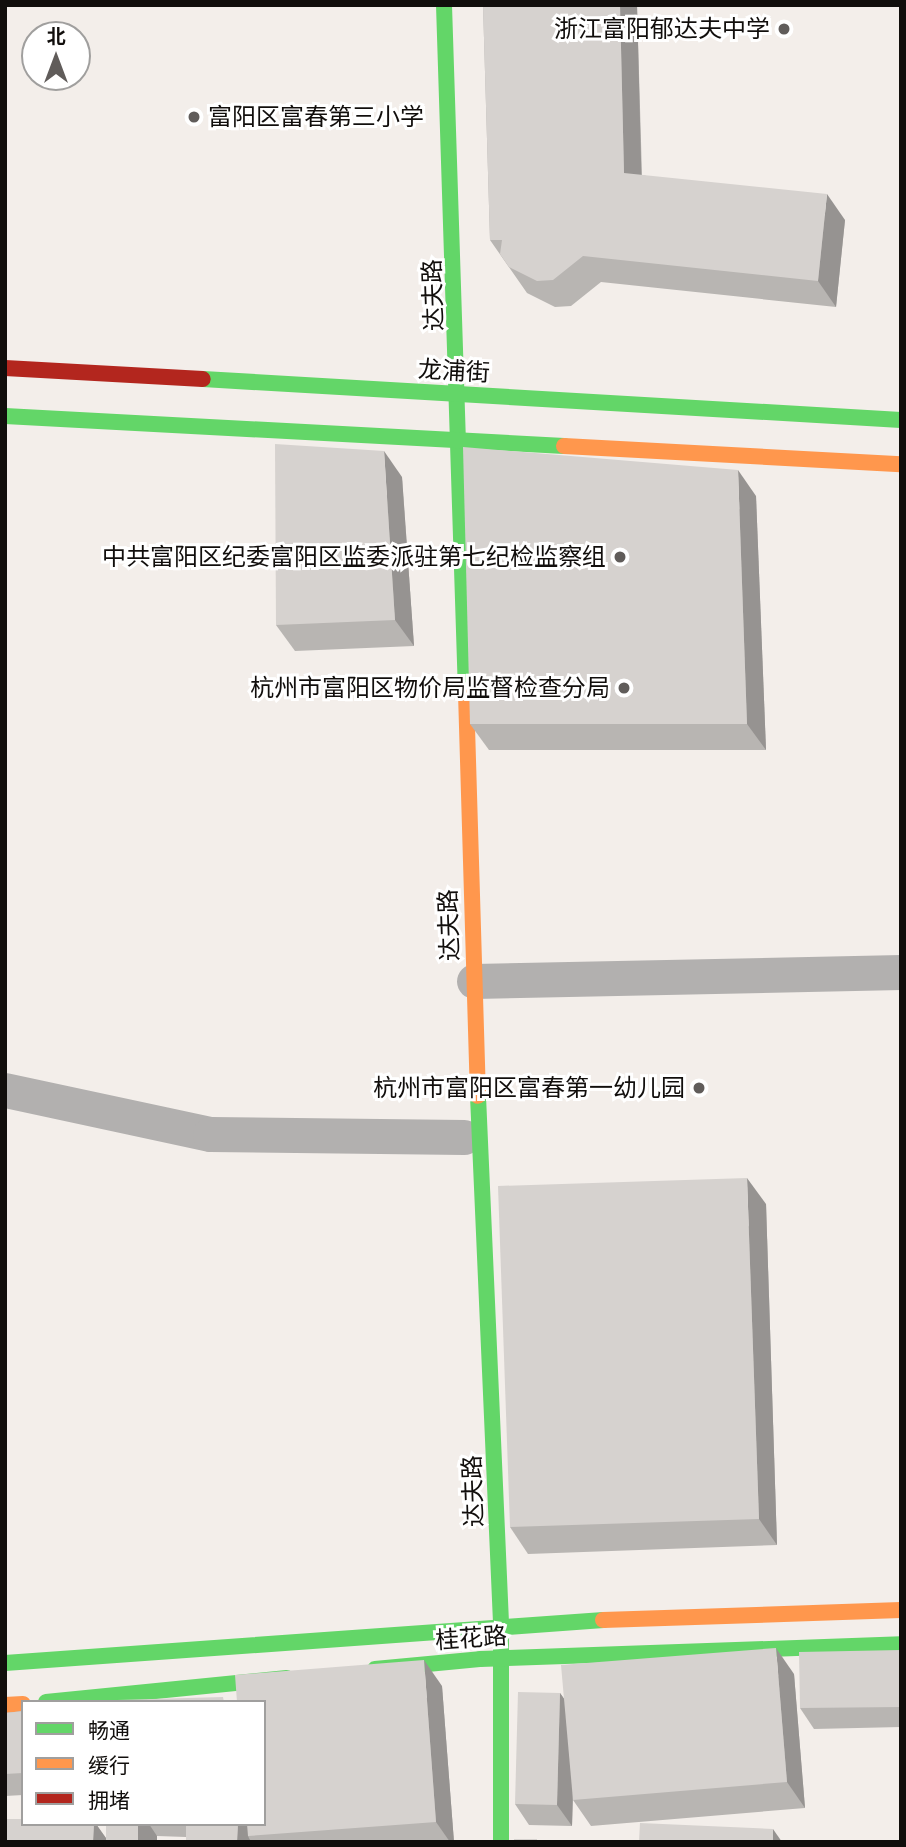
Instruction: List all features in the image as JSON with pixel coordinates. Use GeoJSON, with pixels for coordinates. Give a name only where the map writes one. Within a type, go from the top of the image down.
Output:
{"type":"FeatureCollection","features":[{"type":"Feature","properties":{"kind":"main road","name":"达夫路"},"geometry":{"type":"LineString","coordinates":[[444,5],[461,441],[464,1137],[472,1401]]}},
{"type":"Feature","properties":{"kind":"main road","name":"达夫路"},"geometry":{"type":"LineString","coordinates":[[433,277],[439,461]]}},
{"type":"Feature","properties":{"kind":"main road","name":"龙浦街"},"geometry":{"type":"LineString","coordinates":[[5,368],[901,420]]}},
{"type":"Feature","properties":{"kind":"main road"},"geometry":{"type":"LineString","coordinates":[[5,416],[901,464]]}},
{"type":"Feature","properties":{"kind":"main road","name":"达夫路"},"geometry":{"type":"LineString","coordinates":[[465,978],[501,1623],[501,1842]]}},
{"type":"Feature","properties":{"kind":"main road"},"geometry":{"type":"LineString","coordinates":[[5,1663],[479,1617],[501,1623],[901,1610]]}},
{"type":"Feature","properties":{"kind":"main road"},"geometry":{"type":"LineString","coordinates":[[479,1617],[480,1685]]}},
{"type":"Feature","properties":{"kind":"main road","name":"桂花路"},"geometry":{"type":"LineString","coordinates":[[355,1671],[480,1659],[901,1644]]}},
{"type":"Feature","properties":{"kind":"main road"},"geometry":{"type":"LineString","coordinates":[[66,1700],[300,1676]]}},
{"type":"Feature","properties":{"kind":"street"},"geometry":{"type":"LineString","coordinates":[[465,978],[901,972]]}},
{"type":"Feature","properties":{"kind":"street"},"geometry":{"type":"LineString","coordinates":[[5,1090],[210,1134],[464,1137]]}},
{"type":"Feature","properties":{"kind":"building"},"geometry":{"type":"Polygon","coordinates":[[[483,5],[620,5],[624,173],[827,194],[818,281],[583,256],[553,280],[537,281],[509,267],[500,254],[502,240],[490,240],[483,5]]]}},
{"type":"Feature","properties":{"kind":"building"},"geometry":{"type":"Polygon","coordinates":[[[275,444],[384,451],[395,620],[276,625],[275,444]]]}},
{"type":"Feature","properties":{"kind":"building"},"geometry":{"type":"Polygon","coordinates":[[[463,447],[738,470],[747,724],[470,724],[463,447]]]}},
{"type":"Feature","properties":{"kind":"building"},"geometry":{"type":"Polygon","coordinates":[[[747,1178],[759,1519],[510,1527],[498,1186],[747,1178]]]}},
{"type":"Feature","properties":{"kind":"building"},"geometry":{"type":"Polygon","coordinates":[[[776,1648],[787,1782],[573,1800],[561,1665],[776,1648]]]}},
{"type":"Feature","properties":{"kind":"building"},"geometry":{"type":"Polygon","coordinates":[[[901,1650],[901,1707],[800,1708],[799,1652],[901,1650]]]}},
{"type":"Feature","properties":{"kind":"building"},"geometry":{"type":"Polygon","coordinates":[[[424,1660],[436,1822],[248,1836],[247,1826],[266,1826],[266,1700],[237,1700],[235,1675],[424,1660]]]}},
{"type":"Feature","properties":{"kind":"building"},"geometry":{"type":"Polygon","coordinates":[[[518,1692],[560,1693],[557,1805],[515,1804],[518,1692]]]}},
{"type":"Feature","properties":{"kind":"building"},"geometry":{"type":"Polygon","coordinates":[[[223,1697],[224,1700],[117,1700],[223,1697]]]}},
{"type":"Feature","properties":{"kind":"building"},"geometry":{"type":"Polygon","coordinates":[[[21,1711],[21,1773],[5,1774],[5,1713],[21,1711]]]}},
{"type":"Feature","properties":{"kind":"building"},"geometry":{"type":"Polygon","coordinates":[[[5,1819],[21,1819],[21,1826],[94,1826],[93,1842],[5,1842],[5,1819]]]}},
{"type":"Feature","properties":{"kind":"building"},"geometry":{"type":"Polygon","coordinates":[[[640,1823],[773,1829],[773,1842],[639,1842],[640,1823]]]}},
{"type":"Feature","properties":{"kind":"building"},"geometry":{"type":"Polygon","coordinates":[[[106,1826],[138,1826],[138,1842],[106,1842],[106,1826]]]}},
{"type":"Feature","properties":{"kind":"building"},"geometry":{"type":"Polygon","coordinates":[[[186,1826],[238,1826],[237,1842],[186,1842],[186,1826]]]}},
{"type":"Feature","properties":{"kind":"building"},"geometry":{"type":"Polygon","coordinates":[[[514,1839],[537,1839],[537,1842],[514,1842],[514,1839]]]}},
{"type":"Feature","properties":{"kind":"building"},"geometry":{"type":"Polygon","coordinates":[[[445,1840],[445,1842],[407,1842],[445,1840]]]}},
{"type":"Feature","properties":{"kind":"traffic: fast"},"geometry":{"type":"LineString","coordinates":[[444,5],[466,693]]}},
{"type":"Feature","properties":{"kind":"traffic: fast"},"geometry":{"type":"LineString","coordinates":[[203,379],[901,420]]}},
{"type":"Feature","properties":{"kind":"traffic: fast"},"geometry":{"type":"LineString","coordinates":[[5,416],[564,446]]}},
{"type":"Feature","properties":{"kind":"traffic: fast"},"geometry":{"type":"LineString","coordinates":[[478,1096],[501,1623],[501,1842]]}},
{"type":"Feature","properties":{"kind":"traffic: fast"},"geometry":{"type":"LineString","coordinates":[[5,1663],[603,1620]]}},
{"type":"Feature","properties":{"kind":"traffic: fast"},"geometry":{"type":"LineString","coordinates":[[375,1669],[480,1659],[901,1644]]}},
{"type":"Feature","properties":{"kind":"traffic: fast"},"geometry":{"type":"LineString","coordinates":[[66,1700],[287,1678]]}},
{"type":"Feature","properties":{"kind":"traffic: slow"},"geometry":{"type":"LineString","coordinates":[[564,446],[901,464]]}},
{"type":"Feature","properties":{"kind":"traffic: slow"},"geometry":{"type":"LineString","coordinates":[[466,693],[478,1096]]}},
{"type":"Feature","properties":{"kind":"traffic: slow"},"geometry":{"type":"LineString","coordinates":[[603,1620],[901,1610]]}},
{"type":"Feature","properties":{"kind":"traffic: slow"},"geometry":{"type":"LineString","coordinates":[[5,1705],[21,1704]]}},
{"type":"Feature","properties":{"kind":"traffic: jam"},"geometry":{"type":"LineString","coordinates":[[5,368],[203,379]]}},
{"type":"Feature","properties":{"kind":"place","name":"浙江富阳郁达夫中学"},"geometry":{"type":"Point","coordinates":[784,29]}},
{"type":"Feature","properties":{"kind":"place","name":"富阳区富春第三小学"},"geometry":{"type":"Point","coordinates":[194,117]}},
{"type":"Feature","properties":{"kind":"place","name":"中共富阳区纪委富阳区监委派驻第七纪检监察组"},"geometry":{"type":"Point","coordinates":[620,557]}},
{"type":"Feature","properties":{"kind":"place","name":"杭州市富阳区物价局监督检查分局"},"geometry":{"type":"Point","coordinates":[624,688]}},
{"type":"Feature","properties":{"kind":"place","name":"杭州市富阳区富春第一幼儿园"},"geometry":{"type":"Point","coordinates":[699,1088]}}]}
